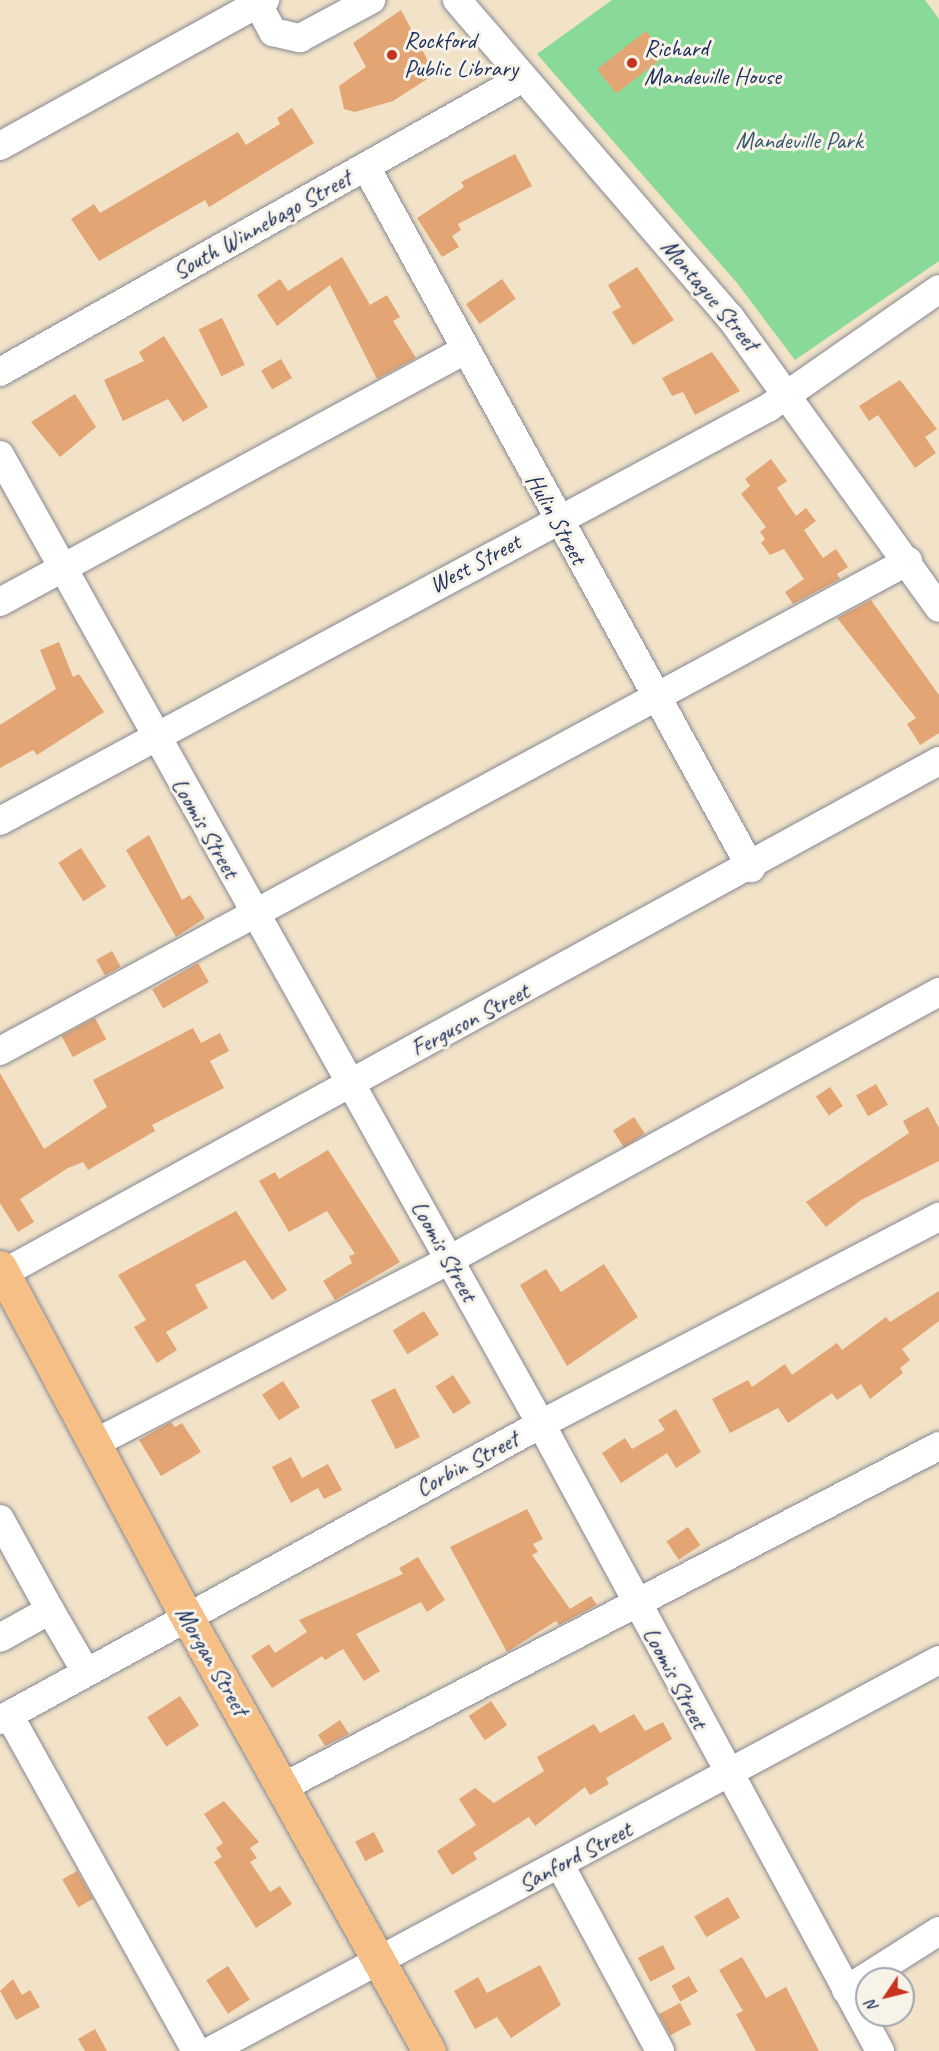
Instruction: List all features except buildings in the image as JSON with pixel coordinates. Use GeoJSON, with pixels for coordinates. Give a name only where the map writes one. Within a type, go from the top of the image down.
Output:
{"type":"FeatureCollection","features":[{"type":"Feature","properties":{"kind":"main road","name":"Morgan Street"},"geometry":{"type":"LineString","coordinates":[[1,1272],[187,1616],[429,2051]]}},
{"type":"Feature","properties":{"kind":"street"},"geometry":{"type":"LineString","coordinates":[[0,146],[261,2],[273,32],[300,38],[371,0]]}},
{"type":"Feature","properties":{"kind":"street","name":"Montague Street"},"geometry":{"type":"LineString","coordinates":[[457,0],[790,394],[939,608]]}},
{"type":"Feature","properties":{"kind":"street","name":"South Winnebago Street"},"geometry":{"type":"LineString","coordinates":[[0,372],[523,78]]}},
{"type":"Feature","properties":{"kind":"street","name":"Hulin Street"},"geometry":{"type":"LineString","coordinates":[[366,167],[556,520],[751,868]]}},
{"type":"Feature","properties":{"kind":"street","name":"West Street"},"geometry":{"type":"LineString","coordinates":[[0,821],[152,736],[790,394],[939,289]]}},
{"type":"Feature","properties":{"kind":"street"},"geometry":{"type":"LineString","coordinates":[[0,602],[464,351]]}},
{"type":"Feature","properties":{"kind":"street","name":"Loomis Street"},"geometry":{"type":"LineString","coordinates":[[0,455],[64,569],[152,736],[541,1424],[728,1776],[880,2051]]}},
{"type":"Feature","properties":{"kind":"street"},"geometry":{"type":"LineString","coordinates":[[0,1051],[908,561]]}},
{"type":"Feature","properties":{"kind":"street","name":"Ferguson Street"},"geometry":{"type":"LineString","coordinates":[[1,1272],[751,868],[939,761]]}},
{"type":"Feature","properties":{"kind":"street"},"geometry":{"type":"LineString","coordinates":[[95,1443],[449,1260],[939,992]]}},
{"type":"Feature","properties":{"kind":"street","name":"Corbin Street"},"geometry":{"type":"LineString","coordinates":[[5,1717],[541,1424],[939,1217]]}},
{"type":"Feature","properties":{"kind":"street"},"geometry":{"type":"LineString","coordinates":[[283,1787],[939,1446]]}},
{"type":"Feature","properties":{"kind":"street"},"geometry":{"type":"LineString","coordinates":[[0,1519],[86,1672]]}},
{"type":"Feature","properties":{"kind":"street"},"geometry":{"type":"LineString","coordinates":[[0,1638],[50,1610]]}},
{"type":"Feature","properties":{"kind":"street","name":"Sanford Street"},"geometry":{"type":"LineString","coordinates":[[210,2051],[728,1776],[939,1660]]}},
{"type":"Feature","properties":{"kind":"street"},"geometry":{"type":"LineString","coordinates":[[5,1717],[196,2051]]}},
{"type":"Feature","properties":{"kind":"street"},"geometry":{"type":"LineString","coordinates":[[560,1865],[660,2051]]}},
{"type":"Feature","properties":{"kind":"street"},"geometry":{"type":"LineString","coordinates":[[846,1990],[939,1931]]}},
{"type":"Feature","properties":{"kind":"green space","name":"Mandeville Park"},"geometry":{"type":"Polygon","coordinates":[[[612,0],[925,0],[939,19],[939,261],[795,360],[737,283],[537,54],[612,0]]]}},
{"type":"Feature","properties":{"kind":"place","name":"Rockford Public Library"},"geometry":{"type":"Point","coordinates":[392,55]}},
{"type":"Feature","properties":{"kind":"place","name":"Richard Mandeville House"},"geometry":{"type":"Point","coordinates":[632,63]}}]}
